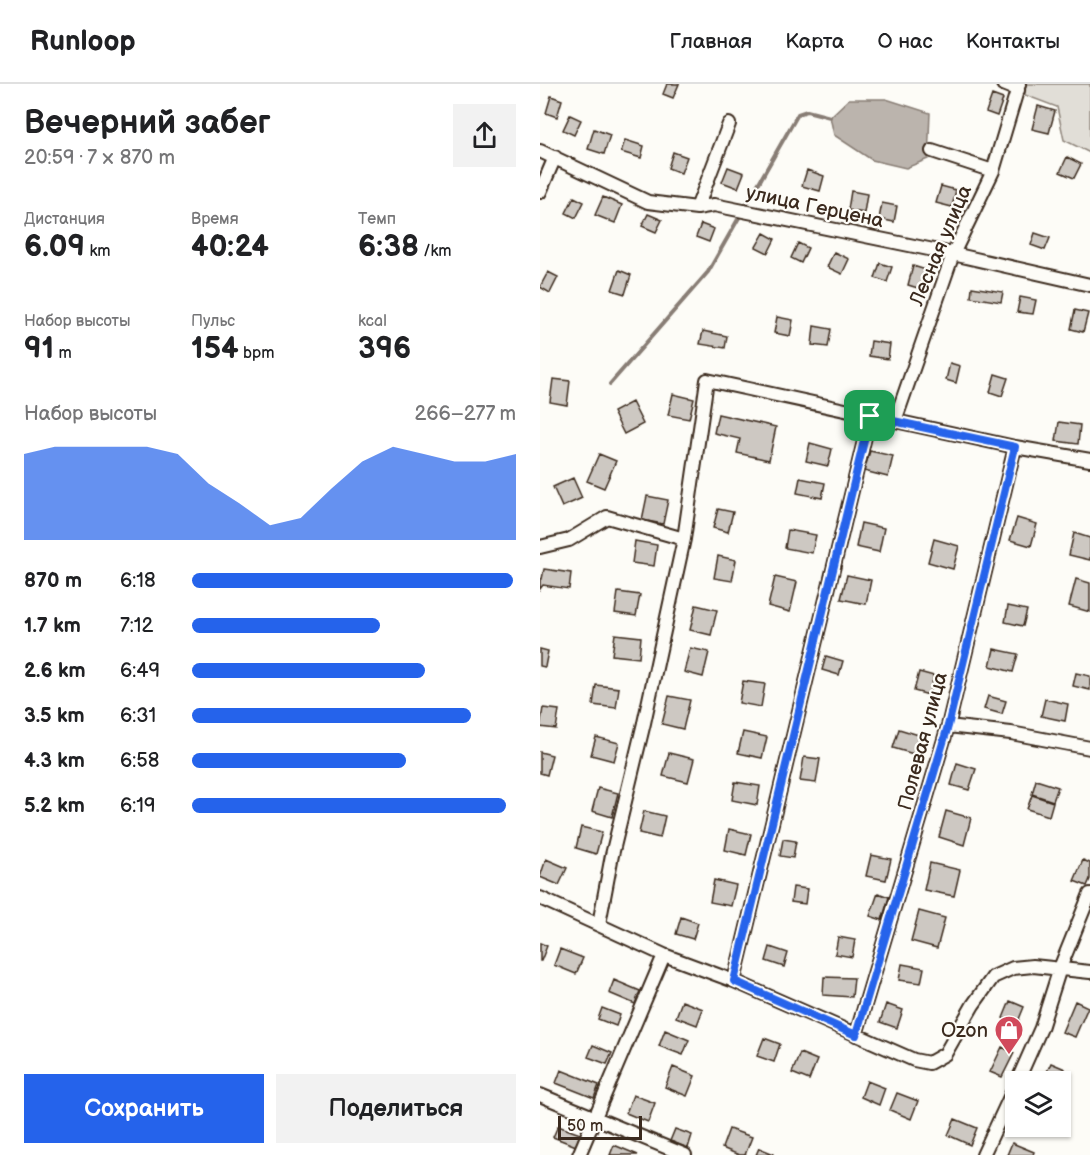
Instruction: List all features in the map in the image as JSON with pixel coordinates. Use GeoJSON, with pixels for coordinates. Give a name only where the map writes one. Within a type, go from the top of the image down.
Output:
{"type":"FeatureCollection","features":[{"type":"Feature","properties":{"kind":"street"},"geometry":{"type":"LineString","coordinates":[[1002,84],[1019,87]]}},
{"type":"Feature","properties":{"kind":"street","name":"Лесная улица"},"geometry":{"type":"LineString","coordinates":[[895,421],[954,254],[993,171],[1019,87]]}},
{"type":"Feature","properties":{"kind":"street"},"geometry":{"type":"LineString","coordinates":[[697,208],[729,124]]}},
{"type":"Feature","properties":{"kind":"street","name":"улица Герцена"},"geometry":{"type":"LineString","coordinates":[[540,151],[648,202],[697,208],[714,205],[954,254],[1090,285]]}},
{"type":"Feature","properties":{"kind":"street"},"geometry":{"type":"LineString","coordinates":[[932,151],[993,171]]}},
{"type":"Feature","properties":{"kind":"street"},"geometry":{"type":"LineString","coordinates":[[540,192],[555,157]]}},
{"type":"Feature","properties":{"kind":"street"},"geometry":{"type":"LineString","coordinates":[[599,924],[612,855],[644,723],[684,539],[706,380],[895,421],[1014,450],[1090,460]]}},
{"type":"Feature","properties":{"kind":"street"},"geometry":{"type":"LineString","coordinates":[[734,981],[870,416]]}},
{"type":"Feature","properties":{"kind":"street","name":"Полевая улица"},"geometry":{"type":"LineString","coordinates":[[856,1035],[948,726],[1014,450]]}},
{"type":"Feature","properties":{"kind":"street"},"geometry":{"type":"LineString","coordinates":[[540,547],[569,540],[607,517],[684,539]]}},
{"type":"Feature","properties":{"kind":"street"},"geometry":{"type":"LineString","coordinates":[[948,726],[1011,733],[1090,748]]}},
{"type":"Feature","properties":{"kind":"street"},"geometry":{"type":"LineString","coordinates":[[1021,1071],[1041,1028],[1060,968],[1090,894]]}},
{"type":"Feature","properties":{"kind":"street"},"geometry":{"type":"LineString","coordinates":[[540,898],[664,955],[734,981],[914,1060],[929,1063],[945,1054],[973,1005],[993,977],[1013,969]]}},
{"type":"Feature","properties":{"kind":"street"},"geometry":{"type":"LineString","coordinates":[[579,1155],[664,955]]}},
{"type":"Feature","properties":{"kind":"street"},"geometry":{"type":"LineString","coordinates":[[990,971],[1033,966],[1090,972]]}},
{"type":"Feature","properties":{"kind":"street"},"geometry":{"type":"LineString","coordinates":[[540,1095],[685,1155]]}},
{"type":"Feature","properties":{"kind":"street"},"geometry":{"type":"LineString","coordinates":[[983,1155],[1005,1107]]}},
{"type":"Feature","properties":{"kind":"shaded area"},"geometry":{"type":"Polygon","coordinates":[[[1026,84],[1090,84],[1090,153],[1064,140],[1057,107],[1025,95],[1026,84]]]}},
{"type":"Feature","properties":{"kind":"shaded area"},"geometry":{"type":"Polygon","coordinates":[[[849,99],[886,99],[930,113],[928,159],[906,168],[872,160],[834,135],[830,117],[849,99]]]}},
{"type":"Feature","properties":{"kind":"building"},"geometry":{"type":"Polygon","coordinates":[[[667,84],[679,84],[673,98],[663,94],[667,84]]]}},
{"type":"Feature","properties":{"kind":"building"},"geometry":{"type":"Polygon","coordinates":[[[992,95],[1003,99],[997,116],[986,112],[992,95]]]}},
{"type":"Feature","properties":{"kind":"building"},"geometry":{"type":"Polygon","coordinates":[[[551,96],[562,100],[557,117],[546,113],[551,96]]]}},
{"type":"Feature","properties":{"kind":"building"},"geometry":{"type":"Polygon","coordinates":[[[1038,106],[1055,111],[1049,133],[1032,129],[1038,106]]]}},
{"type":"Feature","properties":{"kind":"building"},"geometry":{"type":"Polygon","coordinates":[[[570,115],[581,120],[574,135],[563,130],[570,115]]]}},
{"type":"Feature","properties":{"kind":"building"},"geometry":{"type":"Polygon","coordinates":[[[594,129],[610,135],[604,154],[588,149],[594,129]]]}},
{"type":"Feature","properties":{"kind":"building"},"geometry":{"type":"Polygon","coordinates":[[[625,140],[644,146],[641,158],[621,152],[625,140]]]}},
{"type":"Feature","properties":{"kind":"building"},"geometry":{"type":"Polygon","coordinates":[[[673,152],[687,157],[681,173],[668,168],[673,152]]]}},
{"type":"Feature","properties":{"kind":"building"},"geometry":{"type":"Polygon","coordinates":[[[1067,157],[1081,164],[1074,178],[1060,172],[1067,157]]]}},
{"type":"Feature","properties":{"kind":"building"},"geometry":{"type":"Polygon","coordinates":[[[728,167],[744,173],[738,188],[722,182],[728,167]]]}},
{"type":"Feature","properties":{"kind":"building"},"geometry":{"type":"Polygon","coordinates":[[[807,170],[824,176],[820,191],[802,186],[807,170]]]}},
{"type":"Feature","properties":{"kind":"building"},"geometry":{"type":"Polygon","coordinates":[[[941,186],[956,190],[952,207],[936,203],[941,186]]]}},
{"type":"Feature","properties":{"kind":"building"},"geometry":{"type":"Polygon","coordinates":[[[851,191],[867,194],[864,213],[848,210],[851,191]]]}},
{"type":"Feature","properties":{"kind":"building"},"geometry":{"type":"Polygon","coordinates":[[[574,197],[584,202],[576,218],[566,213],[574,197]]]}},
{"type":"Feature","properties":{"kind":"building"},"geometry":{"type":"Polygon","coordinates":[[[603,197],[622,205],[615,223],[595,215],[603,197]]]}},
{"type":"Feature","properties":{"kind":"building"},"geometry":{"type":"Polygon","coordinates":[[[882,203],[897,206],[894,222],[879,219],[882,203]]]}},
{"type":"Feature","properties":{"kind":"building"},"geometry":{"type":"Polygon","coordinates":[[[648,214],[662,220],[656,232],[642,226],[648,214]]]}},
{"type":"Feature","properties":{"kind":"building"},"geometry":{"type":"Polygon","coordinates":[[[701,224],[714,229],[709,242],[696,237],[701,224]]]}},
{"type":"Feature","properties":{"kind":"building"},"geometry":{"type":"Polygon","coordinates":[[[764,233],[775,239],[768,253],[756,247],[764,233]]]}},
{"type":"Feature","properties":{"kind":"building"},"geometry":{"type":"Polygon","coordinates":[[[1035,233],[1050,238],[1045,250],[1031,245],[1035,233]]]}},
{"type":"Feature","properties":{"kind":"building"},"geometry":{"type":"Polygon","coordinates":[[[798,243],[808,248],[801,263],[791,258],[798,243]]]}},
{"type":"Feature","properties":{"kind":"building"},"geometry":{"type":"Polygon","coordinates":[[[834,252],[849,259],[842,274],[827,267],[834,252]]]}},
{"type":"Feature","properties":{"kind":"building"},"geometry":{"type":"Polygon","coordinates":[[[880,263],[892,267],[887,282],[875,278],[880,263]]]}},
{"type":"Feature","properties":{"kind":"building"},"geometry":{"type":"Polygon","coordinates":[[[913,266],[926,270],[921,289],[908,285],[913,266]]]}},
{"type":"Feature","properties":{"kind":"building"},"geometry":{"type":"Polygon","coordinates":[[[619,270],[631,275],[625,294],[612,290],[619,270]]]}},
{"type":"Feature","properties":{"kind":"building"},"geometry":{"type":"Polygon","coordinates":[[[548,272],[558,277],[550,293],[540,287],[548,272]]]}},
{"type":"Feature","properties":{"kind":"building"},"geometry":{"type":"Polygon","coordinates":[[[972,287],[1003,292],[1001,302],[971,297],[972,287]]]}},
{"type":"Feature","properties":{"kind":"building"},"geometry":{"type":"Polygon","coordinates":[[[1020,297],[1036,300],[1033,314],[1017,312],[1020,297]]]}},
{"type":"Feature","properties":{"kind":"building"},"geometry":{"type":"Polygon","coordinates":[[[1075,310],[1088,313],[1083,332],[1071,329],[1075,310]]]}},
{"type":"Feature","properties":{"kind":"building"},"geometry":{"type":"Polygon","coordinates":[[[777,317],[793,320],[790,336],[774,333],[777,317]]]}},
{"type":"Feature","properties":{"kind":"building"},"geometry":{"type":"Polygon","coordinates":[[[814,326],[831,329],[828,347],[812,345],[814,326]]]}},
{"type":"Feature","properties":{"kind":"building"},"geometry":{"type":"Polygon","coordinates":[[[703,331],[727,336],[725,348],[700,344],[703,331]]]}},
{"type":"Feature","properties":{"kind":"building"},"geometry":{"type":"Polygon","coordinates":[[[871,341],[890,344],[888,359],[869,356],[871,341]]]}},
{"type":"Feature","properties":{"kind":"building"},"geometry":{"type":"Polygon","coordinates":[[[950,363],[960,366],[956,383],[946,380],[950,363]]]}},
{"type":"Feature","properties":{"kind":"building"},"geometry":{"type":"Polygon","coordinates":[[[995,374],[1008,378],[1002,396],[990,392],[995,374]]]}},
{"type":"Feature","properties":{"kind":"building"},"geometry":{"type":"Polygon","coordinates":[[[553,379],[570,381],[567,405],[550,402],[553,379]]]}},
{"type":"Feature","properties":{"kind":"building"},"geometry":{"type":"Polygon","coordinates":[[[673,394],[694,399],[689,419],[668,415],[673,394]]]}},
{"type":"Feature","properties":{"kind":"building"},"geometry":{"type":"Polygon","coordinates":[[[632,402],[643,424],[624,434],[613,412],[632,402]]]}},
{"type":"Feature","properties":{"kind":"building"},"geometry":{"type":"Polygon","coordinates":[[[718,414],[776,427],[769,460],[737,453],[740,439],[714,433],[718,414]]]}},
{"type":"Feature","properties":{"kind":"building"},"geometry":{"type":"Polygon","coordinates":[[[1059,422],[1080,425],[1078,444],[1056,441],[1059,422]]]}},
{"type":"Feature","properties":{"kind":"building"},"geometry":{"type":"Polygon","coordinates":[[[810,443],[832,449],[828,466],[806,461],[810,443]]]}},
{"type":"Feature","properties":{"kind":"building"},"geometry":{"type":"Polygon","coordinates":[[[870,451],[893,456],[888,477],[864,471],[870,451]]]}},
{"type":"Feature","properties":{"kind":"building"},"geometry":{"type":"Polygon","coordinates":[[[599,454],[616,461],[604,488],[587,481],[599,454]]]}},
{"type":"Feature","properties":{"kind":"building"},"geometry":{"type":"Polygon","coordinates":[[[573,478],[582,498],[562,507],[553,487],[573,478]]]}},
{"type":"Feature","properties":{"kind":"building"},"geometry":{"type":"Polygon","coordinates":[[[800,478],[825,483],[822,498],[797,493],[800,478]]]}},
{"type":"Feature","properties":{"kind":"building"},"geometry":{"type":"Polygon","coordinates":[[[647,496],[668,500],[663,524],[642,520],[647,496]]]}},
{"type":"Feature","properties":{"kind":"building"},"geometry":{"type":"Polygon","coordinates":[[[718,509],[733,512],[728,532],[713,528],[718,509]]]}},
{"type":"Feature","properties":{"kind":"building"},"geometry":{"type":"Polygon","coordinates":[[[1017,518],[1037,524],[1031,546],[1010,540],[1017,518]]]}},
{"type":"Feature","properties":{"kind":"building"},"geometry":{"type":"Polygon","coordinates":[[[861,523],[884,528],[879,552],[856,547],[861,523]]]}},
{"type":"Feature","properties":{"kind":"building"},"geometry":{"type":"Polygon","coordinates":[[[788,530],[816,535],[812,553],[785,548],[788,530]]]}},
{"type":"Feature","properties":{"kind":"building"},"geometry":{"type":"Polygon","coordinates":[[[1074,533],[1090,538],[1090,560],[1069,555],[1074,533]]]}},
{"type":"Feature","properties":{"kind":"building"},"geometry":{"type":"Polygon","coordinates":[[[934,539],[959,546],[953,569],[928,562],[934,539]]]}},
{"type":"Feature","properties":{"kind":"building"},"geometry":{"type":"Polygon","coordinates":[[[635,541],[657,545],[654,566],[632,563],[635,541]]]}},
{"type":"Feature","properties":{"kind":"building"},"geometry":{"type":"Polygon","coordinates":[[[718,556],[736,560],[732,581],[714,578],[718,556]]]}},
{"type":"Feature","properties":{"kind":"building"},"geometry":{"type":"Polygon","coordinates":[[[544,569],[571,573],[569,589],[543,585],[540,589],[540,579],[542,579],[544,569]]]}},
{"type":"Feature","properties":{"kind":"building"},"geometry":{"type":"Polygon","coordinates":[[[847,575],[871,580],[866,604],[841,599],[847,575]]]}},
{"type":"Feature","properties":{"kind":"building"},"geometry":{"type":"Polygon","coordinates":[[[775,577],[797,582],[790,612],[768,606],[775,577]]]}},
{"type":"Feature","properties":{"kind":"building"},"geometry":{"type":"Polygon","coordinates":[[[1076,579],[1090,583],[1090,612],[1069,606],[1076,579]]]}},
{"type":"Feature","properties":{"kind":"building"},"geometry":{"type":"Polygon","coordinates":[[[618,592],[640,595],[636,616],[615,613],[618,592]]]}},
{"type":"Feature","properties":{"kind":"building"},"geometry":{"type":"Polygon","coordinates":[[[696,605],[717,610],[711,635],[690,630],[696,605]]]}},
{"type":"Feature","properties":{"kind":"building"},"geometry":{"type":"Polygon","coordinates":[[[1008,606],[1027,610],[1023,626],[1005,622],[1008,606]]]}},
{"type":"Feature","properties":{"kind":"building"},"geometry":{"type":"Polygon","coordinates":[[[615,634],[641,637],[639,658],[612,655],[615,634]]]}},
{"type":"Feature","properties":{"kind":"building"},"geometry":{"type":"Polygon","coordinates":[[[690,648],[709,652],[703,677],[684,672],[690,648]]]}},
{"type":"Feature","properties":{"kind":"building"},"geometry":{"type":"Polygon","coordinates":[[[540,649],[548,651],[545,667],[540,666],[540,649]]]}},
{"type":"Feature","properties":{"kind":"building"},"geometry":{"type":"Polygon","coordinates":[[[994,649],[1018,654],[1013,672],[990,666],[994,649]]]}},
{"type":"Feature","properties":{"kind":"building"},"geometry":{"type":"Polygon","coordinates":[[[826,656],[843,661],[839,675],[822,670],[826,656]]]}},
{"type":"Feature","properties":{"kind":"building"},"geometry":{"type":"Polygon","coordinates":[[[919,672],[934,676],[929,695],[914,691],[919,672]]]}},
{"type":"Feature","properties":{"kind":"building"},"geometry":{"type":"Polygon","coordinates":[[[1076,673],[1090,676],[1090,690],[1073,686],[1076,673]]]}},
{"type":"Feature","properties":{"kind":"building"},"geometry":{"type":"Polygon","coordinates":[[[743,681],[765,684],[761,707],[739,703],[743,681]]]}},
{"type":"Feature","properties":{"kind":"building"},"geometry":{"type":"Polygon","coordinates":[[[596,685],[619,688],[616,708],[593,705],[596,685]]]}},
{"type":"Feature","properties":{"kind":"building"},"geometry":{"type":"Polygon","coordinates":[[[669,696],[690,700],[683,729],[662,724],[669,696]]]}},
{"type":"Feature","properties":{"kind":"building"},"geometry":{"type":"Polygon","coordinates":[[[988,696],[1006,701],[1002,714],[984,709],[988,696]]]}},
{"type":"Feature","properties":{"kind":"building"},"geometry":{"type":"Polygon","coordinates":[[[1045,699],[1068,704],[1065,721],[1041,716],[1045,699]]]}},
{"type":"Feature","properties":{"kind":"building"},"geometry":{"type":"Polygon","coordinates":[[[543,708],[559,710],[556,729],[540,727],[543,708]]]}},
{"type":"Feature","properties":{"kind":"building"},"geometry":{"type":"Polygon","coordinates":[[[899,729],[922,736],[917,755],[893,748],[899,729]]]}},
{"type":"Feature","properties":{"kind":"building"},"geometry":{"type":"Polygon","coordinates":[[[743,732],[767,737],[762,758],[738,753],[743,732]]]}},
{"type":"Feature","properties":{"kind":"building"},"geometry":{"type":"Polygon","coordinates":[[[596,737],[619,743],[614,761],[591,755],[596,737]]]}},
{"type":"Feature","properties":{"kind":"building"},"geometry":{"type":"Polygon","coordinates":[[[540,752],[552,755],[547,775],[540,773],[540,752]]]}},
{"type":"Feature","properties":{"kind":"building"},"geometry":{"type":"Polygon","coordinates":[[[669,753],[694,759],[688,782],[663,776],[669,753]]]}},
{"type":"Feature","properties":{"kind":"building"},"geometry":{"type":"Polygon","coordinates":[[[804,757],[820,759],[816,783],[800,781],[804,757]]]}},
{"type":"Feature","properties":{"kind":"building"},"geometry":{"type":"Polygon","coordinates":[[[957,763],[976,769],[969,790],[951,785],[957,763]]]}},
{"type":"Feature","properties":{"kind":"building"},"geometry":{"type":"Polygon","coordinates":[[[1036,780],[1058,787],[1053,801],[1032,794],[1036,780]]]}},
{"type":"Feature","properties":{"kind":"building"},"geometry":{"type":"Polygon","coordinates":[[[735,782],[760,786],[757,805],[732,800],[735,782]]]}},
{"type":"Feature","properties":{"kind":"building"},"geometry":{"type":"Polygon","coordinates":[[[598,788],[618,793],[612,817],[592,811],[598,788]]]}},
{"type":"Feature","properties":{"kind":"building"},"geometry":{"type":"Polygon","coordinates":[[[1032,795],[1053,802],[1049,816],[1027,809],[1032,795]]]}},
{"type":"Feature","properties":{"kind":"building"},"geometry":{"type":"Polygon","coordinates":[[[644,811],[665,816],[660,838],[639,833],[644,811]]]}},
{"type":"Feature","properties":{"kind":"building"},"geometry":{"type":"Polygon","coordinates":[[[946,811],[971,818],[964,845],[939,837],[946,811]]]}},
{"type":"Feature","properties":{"kind":"building"},"geometry":{"type":"Polygon","coordinates":[[[581,827],[602,832],[596,854],[576,848],[581,827]]]}},
{"type":"Feature","properties":{"kind":"building"},"geometry":{"type":"Polygon","coordinates":[[[729,829],[751,834],[746,855],[725,850],[729,829]]]}},
{"type":"Feature","properties":{"kind":"building"},"geometry":{"type":"Polygon","coordinates":[[[783,839],[796,841],[793,858],[780,856],[783,839]]]}},
{"type":"Feature","properties":{"kind":"building"},"geometry":{"type":"Polygon","coordinates":[[[871,855],[891,859],[886,880],[866,876],[871,855]]]}},
{"type":"Feature","properties":{"kind":"building"},"geometry":{"type":"Polygon","coordinates":[[[546,859],[567,868],[559,885],[540,877],[546,859]]]}},
{"type":"Feature","properties":{"kind":"building"},"geometry":{"type":"Polygon","coordinates":[[[1083,860],[1090,863],[1090,879],[1087,886],[1074,881],[1083,860]]]}},
{"type":"Feature","properties":{"kind":"building"},"geometry":{"type":"Polygon","coordinates":[[[930,863],[960,870],[954,896],[924,890],[930,863]]]}},
{"type":"Feature","properties":{"kind":"building"},"geometry":{"type":"Polygon","coordinates":[[[714,880],[736,885],[731,906],[710,902],[714,880]]]}},
{"type":"Feature","properties":{"kind":"building"},"geometry":{"type":"Polygon","coordinates":[[[793,887],[807,889],[805,904],[791,902],[793,887]]]}},
{"type":"Feature","properties":{"kind":"building"},"geometry":{"type":"Polygon","coordinates":[[[878,893],[889,897],[882,920],[870,916],[878,893]]]}},
{"type":"Feature","properties":{"kind":"building"},"geometry":{"type":"Polygon","coordinates":[[[919,911],[945,918],[937,948],[911,941],[919,911]]]}},
{"type":"Feature","properties":{"kind":"building"},"geometry":{"type":"Polygon","coordinates":[[[681,917],[698,923],[693,939],[676,934],[681,917]]]}},
{"type":"Feature","properties":{"kind":"building"},"geometry":{"type":"Polygon","coordinates":[[[838,937],[855,940],[852,957],[835,954],[838,937]]]}},
{"type":"Feature","properties":{"kind":"building"},"geometry":{"type":"Polygon","coordinates":[[[540,943],[547,946],[541,961],[540,961],[540,943]]]}},
{"type":"Feature","properties":{"kind":"building"},"geometry":{"type":"Polygon","coordinates":[[[770,947],[788,953],[784,967],[766,961],[770,947]]]}},
{"type":"Feature","properties":{"kind":"building"},"geometry":{"type":"Polygon","coordinates":[[[560,949],[583,958],[576,974],[554,965],[560,949]]]}},
{"type":"Feature","properties":{"kind":"building"},"geometry":{"type":"Polygon","coordinates":[[[902,964],[924,968],[921,983],[899,980],[902,964]]]}},
{"type":"Feature","properties":{"kind":"building"},"geometry":{"type":"Polygon","coordinates":[[[824,977],[854,978],[852,997],[823,995],[824,977]]]}},
{"type":"Feature","properties":{"kind":"building"},"geometry":{"type":"Polygon","coordinates":[[[614,980],[640,991],[635,1004],[609,993],[614,980]]]}},
{"type":"Feature","properties":{"kind":"building"},"geometry":{"type":"Polygon","coordinates":[[[682,1001],[703,1009],[697,1025],[676,1017],[682,1001]]]}},
{"type":"Feature","properties":{"kind":"building"},"geometry":{"type":"Polygon","coordinates":[[[1010,1001],[1024,1007],[1017,1024],[1003,1018],[1010,1001]]]}},
{"type":"Feature","properties":{"kind":"building"},"geometry":{"type":"Polygon","coordinates":[[[1075,1001],[1088,1007],[1075,1037],[1062,1032],[1075,1001]]]}},
{"type":"Feature","properties":{"kind":"building"},"geometry":{"type":"Polygon","coordinates":[[[886,1004],[903,1010],[897,1028],[880,1022],[886,1004]]]}},
{"type":"Feature","properties":{"kind":"building"},"geometry":{"type":"Polygon","coordinates":[[[602,1008],[620,1015],[616,1026],[598,1019],[602,1008]]]}},
{"type":"Feature","properties":{"kind":"building"},"geometry":{"type":"Polygon","coordinates":[[[665,1030],[689,1040],[683,1055],[659,1046],[665,1030]]]}},
{"type":"Feature","properties":{"kind":"building"},"geometry":{"type":"Polygon","coordinates":[[[764,1038],[780,1044],[774,1062],[757,1056],[764,1038]]]}},
{"type":"Feature","properties":{"kind":"building"},"geometry":{"type":"Polygon","coordinates":[[[593,1045],[612,1053],[607,1064],[588,1057],[593,1045]]]}},
{"type":"Feature","properties":{"kind":"building"},"geometry":{"type":"Polygon","coordinates":[[[1002,1047],[1014,1053],[1002,1077],[990,1072],[1002,1047]]]}},
{"type":"Feature","properties":{"kind":"building"},"geometry":{"type":"Polygon","coordinates":[[[800,1053],[817,1060],[809,1080],[792,1073],[800,1053]]]}},
{"type":"Feature","properties":{"kind":"building"},"geometry":{"type":"Polygon","coordinates":[[[1051,1063],[1065,1069],[1064,1071],[1047,1071],[1051,1063]]]}},
{"type":"Feature","properties":{"kind":"building"},"geometry":{"type":"Polygon","coordinates":[[[673,1067],[695,1076],[687,1096],[665,1087],[673,1067]]]}},
{"type":"Feature","properties":{"kind":"building"},"geometry":{"type":"Polygon","coordinates":[[[561,1070],[599,1085],[594,1098],[556,1083],[561,1070]]]}},
{"type":"Feature","properties":{"kind":"building"},"geometry":{"type":"Polygon","coordinates":[[[867,1081],[885,1088],[879,1105],[861,1097],[867,1081]]]}},
{"type":"Feature","properties":{"kind":"building"},"geometry":{"type":"Polygon","coordinates":[[[897,1093],[918,1101],[911,1119],[890,1110],[897,1093]]]}},
{"type":"Feature","properties":{"kind":"building"},"geometry":{"type":"Polygon","coordinates":[[[633,1095],[655,1103],[648,1122],[626,1113],[633,1095]]]}},
{"type":"Feature","properties":{"kind":"building"},"geometry":{"type":"Polygon","coordinates":[[[955,1119],[977,1128],[970,1145],[948,1135],[955,1119]]]}},
{"type":"Feature","properties":{"kind":"building"},"geometry":{"type":"Polygon","coordinates":[[[558,1126],[580,1134],[576,1146],[553,1137],[558,1126]]]}},
{"type":"Feature","properties":{"kind":"building"},"geometry":{"type":"Polygon","coordinates":[[[675,1129],[692,1135],[688,1148],[670,1141],[675,1129]]]}},
{"type":"Feature","properties":{"kind":"building"},"geometry":{"type":"Polygon","coordinates":[[[729,1129],[752,1137],[745,1155],[722,1148],[729,1129]]]}},
{"type":"Feature","properties":{"kind":"building"},"geometry":{"type":"Polygon","coordinates":[[[1012,1143],[1034,1152],[1033,1155],[1007,1155],[1012,1143]]]}},
{"type":"Feature","properties":{"kind":"building"},"geometry":{"type":"Polygon","coordinates":[[[614,1145],[638,1155],[610,1155],[614,1145]]]}},
{"type":"Feature","properties":{"kind":"building"},"geometry":{"type":"Polygon","coordinates":[[[759,1148],[774,1154],[774,1155],[756,1155],[759,1148]]]}},
{"type":"Feature","properties":{"kind":"waterway"},"geometry":{"type":"LineString","coordinates":[[610,384],[708,272],[798,114],[807,111],[830,117]]}},
{"type":"Feature","properties":{"kind":"place","name":"Ozon"},"geometry":{"type":"Point","coordinates":[1009,1056]}},
{"type":"Feature","properties":{"kind":"route"},"geometry":{"type":"LineString","coordinates":[[870,416],[1015,447],[948,726],[856,1035],[734,981],[870,416]]}}]}
